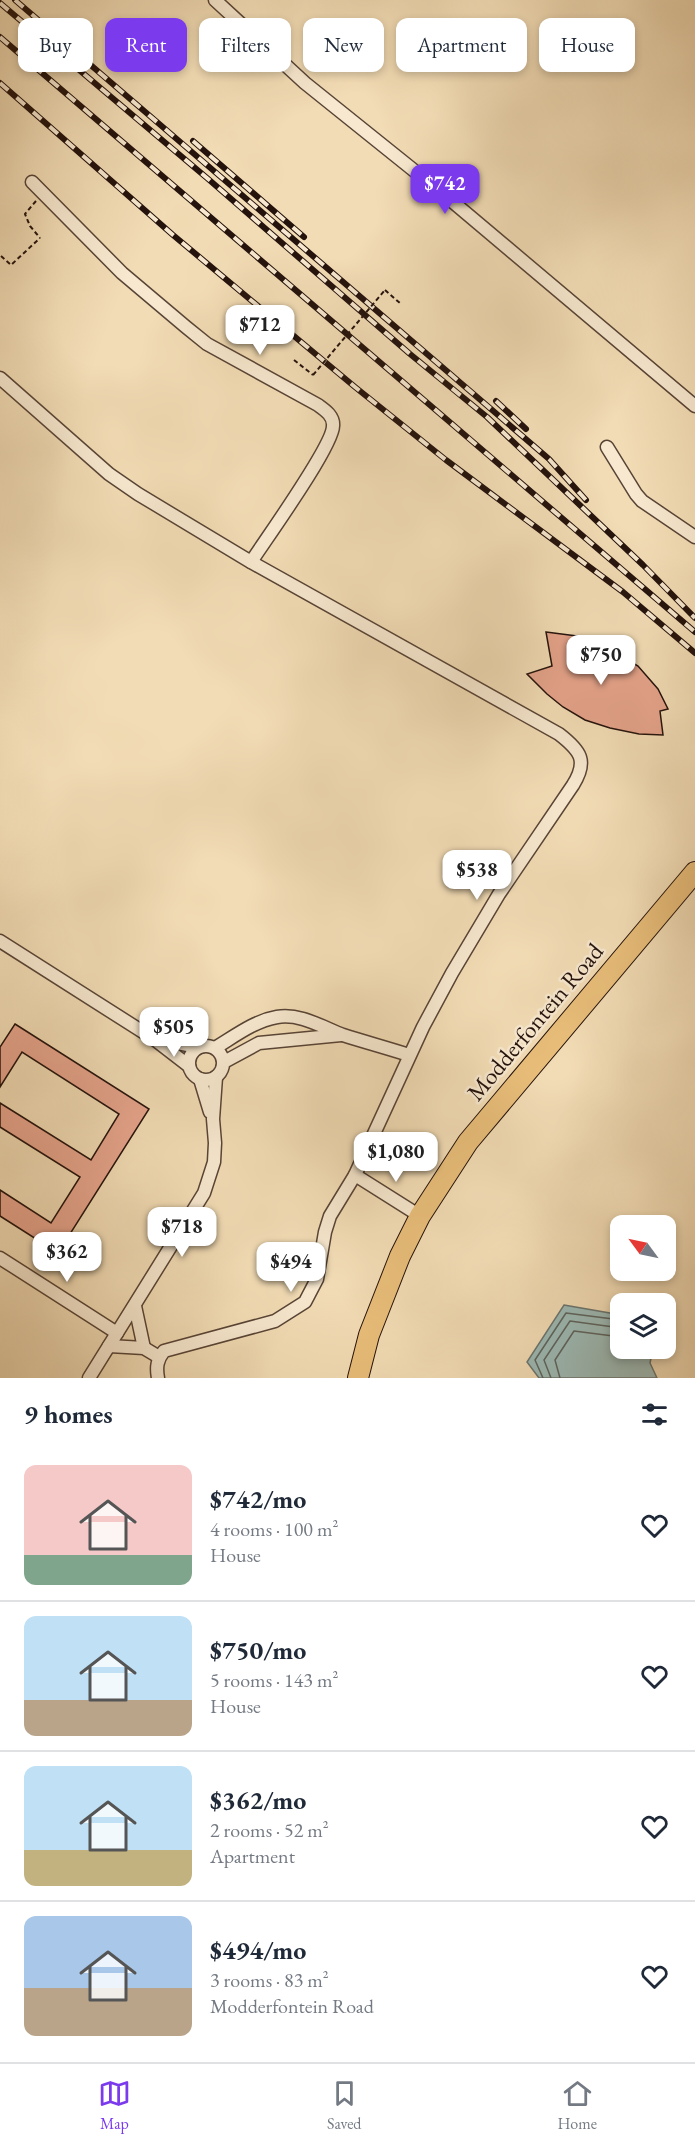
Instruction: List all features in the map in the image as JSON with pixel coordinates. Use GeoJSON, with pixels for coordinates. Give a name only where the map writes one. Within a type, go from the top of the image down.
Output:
{"type":"FeatureCollection","features":[{"type":"Feature","properties":{"kind":"main road","name":"Modderfontein Road"},"geometry":{"type":"LineString","coordinates":[[358,1378],[373,1326],[400,1256],[420,1216],[468,1142],[695,872]]}},
{"type":"Feature","properties":{"kind":"street"},"geometry":{"type":"LineString","coordinates":[[215,0],[305,83],[447,196],[695,406]]}},
{"type":"Feature","properties":{"kind":"street"},"geometry":{"type":"LineString","coordinates":[[32,182],[122,273],[207,344],[318,405],[332,417],[334,425],[332,435],[325,448],[251,562]]}},
{"type":"Feature","properties":{"kind":"street"},"geometry":{"type":"LineString","coordinates":[[0,378],[109,474],[138,494],[251,562],[559,734],[574,746],[580,757],[582,770],[579,776],[499,894],[452,973],[409,1055],[356,1175],[327,1224],[317,1279],[305,1302],[274,1320],[164,1351],[157,1365],[158,1378]]}},
{"type":"Feature","properties":{"kind":"street"},"geometry":{"type":"LineString","coordinates":[[607,447],[642,501],[695,537]]}},
{"type":"Feature","properties":{"kind":"street"},"geometry":{"type":"LineString","coordinates":[[0,941],[154,1039],[189,1066],[195,1076],[200,1079],[216,1077],[224,1062],[259,1043],[342,1034]]}},
{"type":"Feature","properties":{"kind":"street"},"geometry":{"type":"LineString","coordinates":[[215,1048],[255,1024],[276,1018],[296,1018],[409,1055]]}},
{"type":"Feature","properties":{"kind":"street"},"geometry":{"type":"LineString","coordinates":[[276,1018],[279,1040]]}},
{"type":"Feature","properties":{"kind":"street"},"geometry":{"type":"LineString","coordinates":[[154,1039],[199,1047],[210,1046],[220,1052],[224,1062]]}},
{"type":"Feature","properties":{"kind":"street"},"geometry":{"type":"LineString","coordinates":[[189,1066],[190,1055],[199,1047]]}},
{"type":"Feature","properties":{"kind":"street"},"geometry":{"type":"LineString","coordinates":[[89,1378],[204,1193],[214,1162],[213,1119],[216,1077]]}},
{"type":"Feature","properties":{"kind":"street"},"geometry":{"type":"LineString","coordinates":[[200,1079],[213,1119]]}},
{"type":"Feature","properties":{"kind":"street"},"geometry":{"type":"LineString","coordinates":[[356,1175],[420,1216]]}},
{"type":"Feature","properties":{"kind":"street"},"geometry":{"type":"LineString","coordinates":[[0,1258],[117,1333]]}},
{"type":"Feature","properties":{"kind":"street"},"geometry":{"type":"LineString","coordinates":[[135,1306],[144,1348]]}},
{"type":"Feature","properties":{"kind":"street"},"geometry":{"type":"LineString","coordinates":[[109,1346],[144,1348],[159,1357]]}},
{"type":"Feature","properties":{"kind":"path"},"geometry":{"type":"LineString","coordinates":[[2,256],[11,265],[40,238],[24,214],[44,193]]}},
{"type":"Feature","properties":{"kind":"path"},"geometry":{"type":"LineString","coordinates":[[294,360],[313,375],[385,290],[401,304]]}},
{"type":"Feature","properties":{"kind":"water"},"geometry":{"type":"Polygon","coordinates":[[[564,1305],[610,1313],[610,1359],[651,1359],[650,1363],[657,1378],[539,1378],[527,1362],[564,1305]]]}},
{"type":"Feature","properties":{"kind":"building"},"geometry":{"type":"Polygon","coordinates":[[[546,632],[577,636],[602,644],[638,666],[658,689],[668,709],[660,711],[663,735],[639,734],[585,720],[547,694],[527,674],[552,666],[546,632]]]}},
{"type":"Feature","properties":{"kind":"building"},"geometry":{"type":"Polygon","coordinates":[[[15,1024],[149,1109],[58,1253],[0,1216],[0,1190],[51,1223],[80,1177],[0,1127],[0,1103],[91,1160],[119,1114],[22,1052],[0,1087],[0,1047],[15,1024]]]}},
{"type":"Feature","properties":{"kind":"railway"},"geometry":{"type":"LineString","coordinates":[[15,0],[549,459],[586,500]]}},
{"type":"Feature","properties":{"kind":"railway"},"geometry":{"type":"LineString","coordinates":[[0,3],[410,354],[487,417],[643,565],[695,618]]}},
{"type":"Feature","properties":{"kind":"railway"},"geometry":{"type":"LineString","coordinates":[[0,37],[695,632]]}},
{"type":"Feature","properties":{"kind":"railway"},"geometry":{"type":"LineString","coordinates":[[0,83],[173,235],[355,387],[446,460],[623,592],[695,653]]}},
{"type":"Feature","properties":{"kind":"railway"},"geometry":{"type":"LineString","coordinates":[[193,141],[304,237]]}},
{"type":"Feature","properties":{"kind":"railway"},"geometry":{"type":"LineString","coordinates":[[496,401],[526,429]]}}]}
